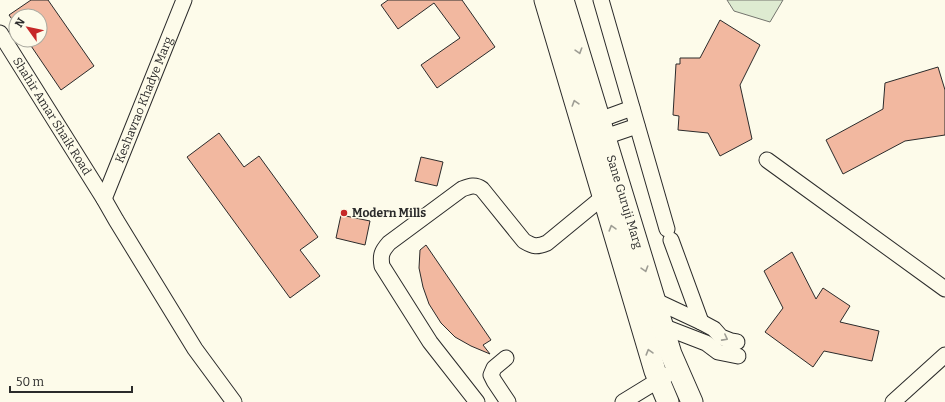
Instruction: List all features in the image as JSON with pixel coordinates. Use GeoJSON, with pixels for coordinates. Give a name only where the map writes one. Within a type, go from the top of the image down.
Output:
{"type":"FeatureCollection","features":[{"type":"Feature","properties":{"kind":"main road","name":"Sane Guruji Marg"},"geometry":{"type":"LineString","coordinates":[[545,0],[561,24],[594,132],[654,300],[671,354],[692,402]]}},
{"type":"Feature","properties":{"kind":"main road","name":"Sane Guruji Marg"},"geometry":{"type":"LineString","coordinates":[[561,24],[563,0]]}},
{"type":"Feature","properties":{"kind":"main road","name":"Sane Guruji Marg"},"geometry":{"type":"LineString","coordinates":[[594,132],[603,197],[658,380],[668,402]]}},
{"type":"Feature","properties":{"kind":"street","name":"Keshavrao Khadye Marg"},"geometry":{"type":"LineString","coordinates":[[104,199],[184,0]]}},
{"type":"Feature","properties":{"kind":"street"},"geometry":{"type":"LineString","coordinates":[[601,0],[637,126],[671,236],[701,322]]}},
{"type":"Feature","properties":{"kind":"street","name":"Shahir Amar Shaik Road"},"geometry":{"type":"LineString","coordinates":[[0,33],[196,349],[234,402]]}},
{"type":"Feature","properties":{"kind":"street"},"geometry":{"type":"LineString","coordinates":[[594,132],[632,108]]}},
{"type":"Feature","properties":{"kind":"street"},"geometry":{"type":"LineString","coordinates":[[594,132],[637,126]]}},
{"type":"Feature","properties":{"kind":"street"},"geometry":{"type":"LineString","coordinates":[[767,160],[945,289]]}},
{"type":"Feature","properties":{"kind":"street"},"geometry":{"type":"LineString","coordinates":[[477,402],[430,342],[382,266],[381,258],[383,250],[389,243],[462,189],[470,186],[478,186],[482,189],[524,241],[532,246],[540,246],[547,243],[603,197]]}},
{"type":"Feature","properties":{"kind":"street"},"geometry":{"type":"LineString","coordinates":[[654,300],[714,329],[721,338],[731,341],[737,349],[718,352],[706,343],[662,326]]}},
{"type":"Feature","properties":{"kind":"street"},"geometry":{"type":"LineString","coordinates":[[893,402],[945,355]]}},
{"type":"Feature","properties":{"kind":"street"},"geometry":{"type":"LineString","coordinates":[[506,358],[494,368],[491,374],[508,402]]}},
{"type":"Feature","properties":{"kind":"street"},"geometry":{"type":"LineString","coordinates":[[623,402],[677,370]]}},
{"type":"Feature","properties":{"kind":"green space"},"geometry":{"type":"Polygon","coordinates":[[[727,0],[783,0],[770,22],[734,11],[727,0]]]}},
{"type":"Feature","properties":{"kind":"building"},"geometry":{"type":"Polygon","coordinates":[[[31,0],[48,0],[94,66],[61,90],[32,48],[48,48],[48,8],[19,8],[31,0]]]}},
{"type":"Feature","properties":{"kind":"building"},"geometry":{"type":"Polygon","coordinates":[[[388,0],[462,0],[495,47],[437,88],[421,65],[460,38],[434,3],[398,29],[381,5],[388,0]]]}},
{"type":"Feature","properties":{"kind":"building"},"geometry":{"type":"Polygon","coordinates":[[[720,20],[760,45],[740,85],[752,139],[720,156],[708,133],[678,130],[679,116],[673,115],[676,64],[680,64],[680,58],[700,58],[720,20]]]}},
{"type":"Feature","properties":{"kind":"building"},"geometry":{"type":"Polygon","coordinates":[[[938,67],[945,90],[945,135],[905,141],[843,174],[826,140],[883,109],[885,83],[938,67]]]}},
{"type":"Feature","properties":{"kind":"building"},"geometry":{"type":"Polygon","coordinates":[[[219,133],[244,167],[259,156],[318,237],[300,250],[320,276],[290,298],[187,157],[219,133]]]}},
{"type":"Feature","properties":{"kind":"building"},"geometry":{"type":"Polygon","coordinates":[[[421,157],[443,162],[437,186],[415,181],[421,157]]]}},
{"type":"Feature","properties":{"kind":"building"},"geometry":{"type":"Polygon","coordinates":[[[341,215],[370,221],[365,245],[336,238],[341,215]]]}},
{"type":"Feature","properties":{"kind":"building"},"geometry":{"type":"Polygon","coordinates":[[[426,245],[491,340],[483,345],[490,354],[455,337],[441,323],[429,304],[423,287],[419,268],[420,250],[426,245]]]}},
{"type":"Feature","properties":{"kind":"building"},"geometry":{"type":"Polygon","coordinates":[[[792,252],[816,299],[823,288],[850,306],[840,322],[879,331],[872,361],[824,351],[813,367],[765,332],[783,308],[764,271],[792,252]]]}},
{"type":"Feature","properties":{"kind":"place","name":"Modern Mills"},"geometry":{"type":"Point","coordinates":[344,213]}}]}
